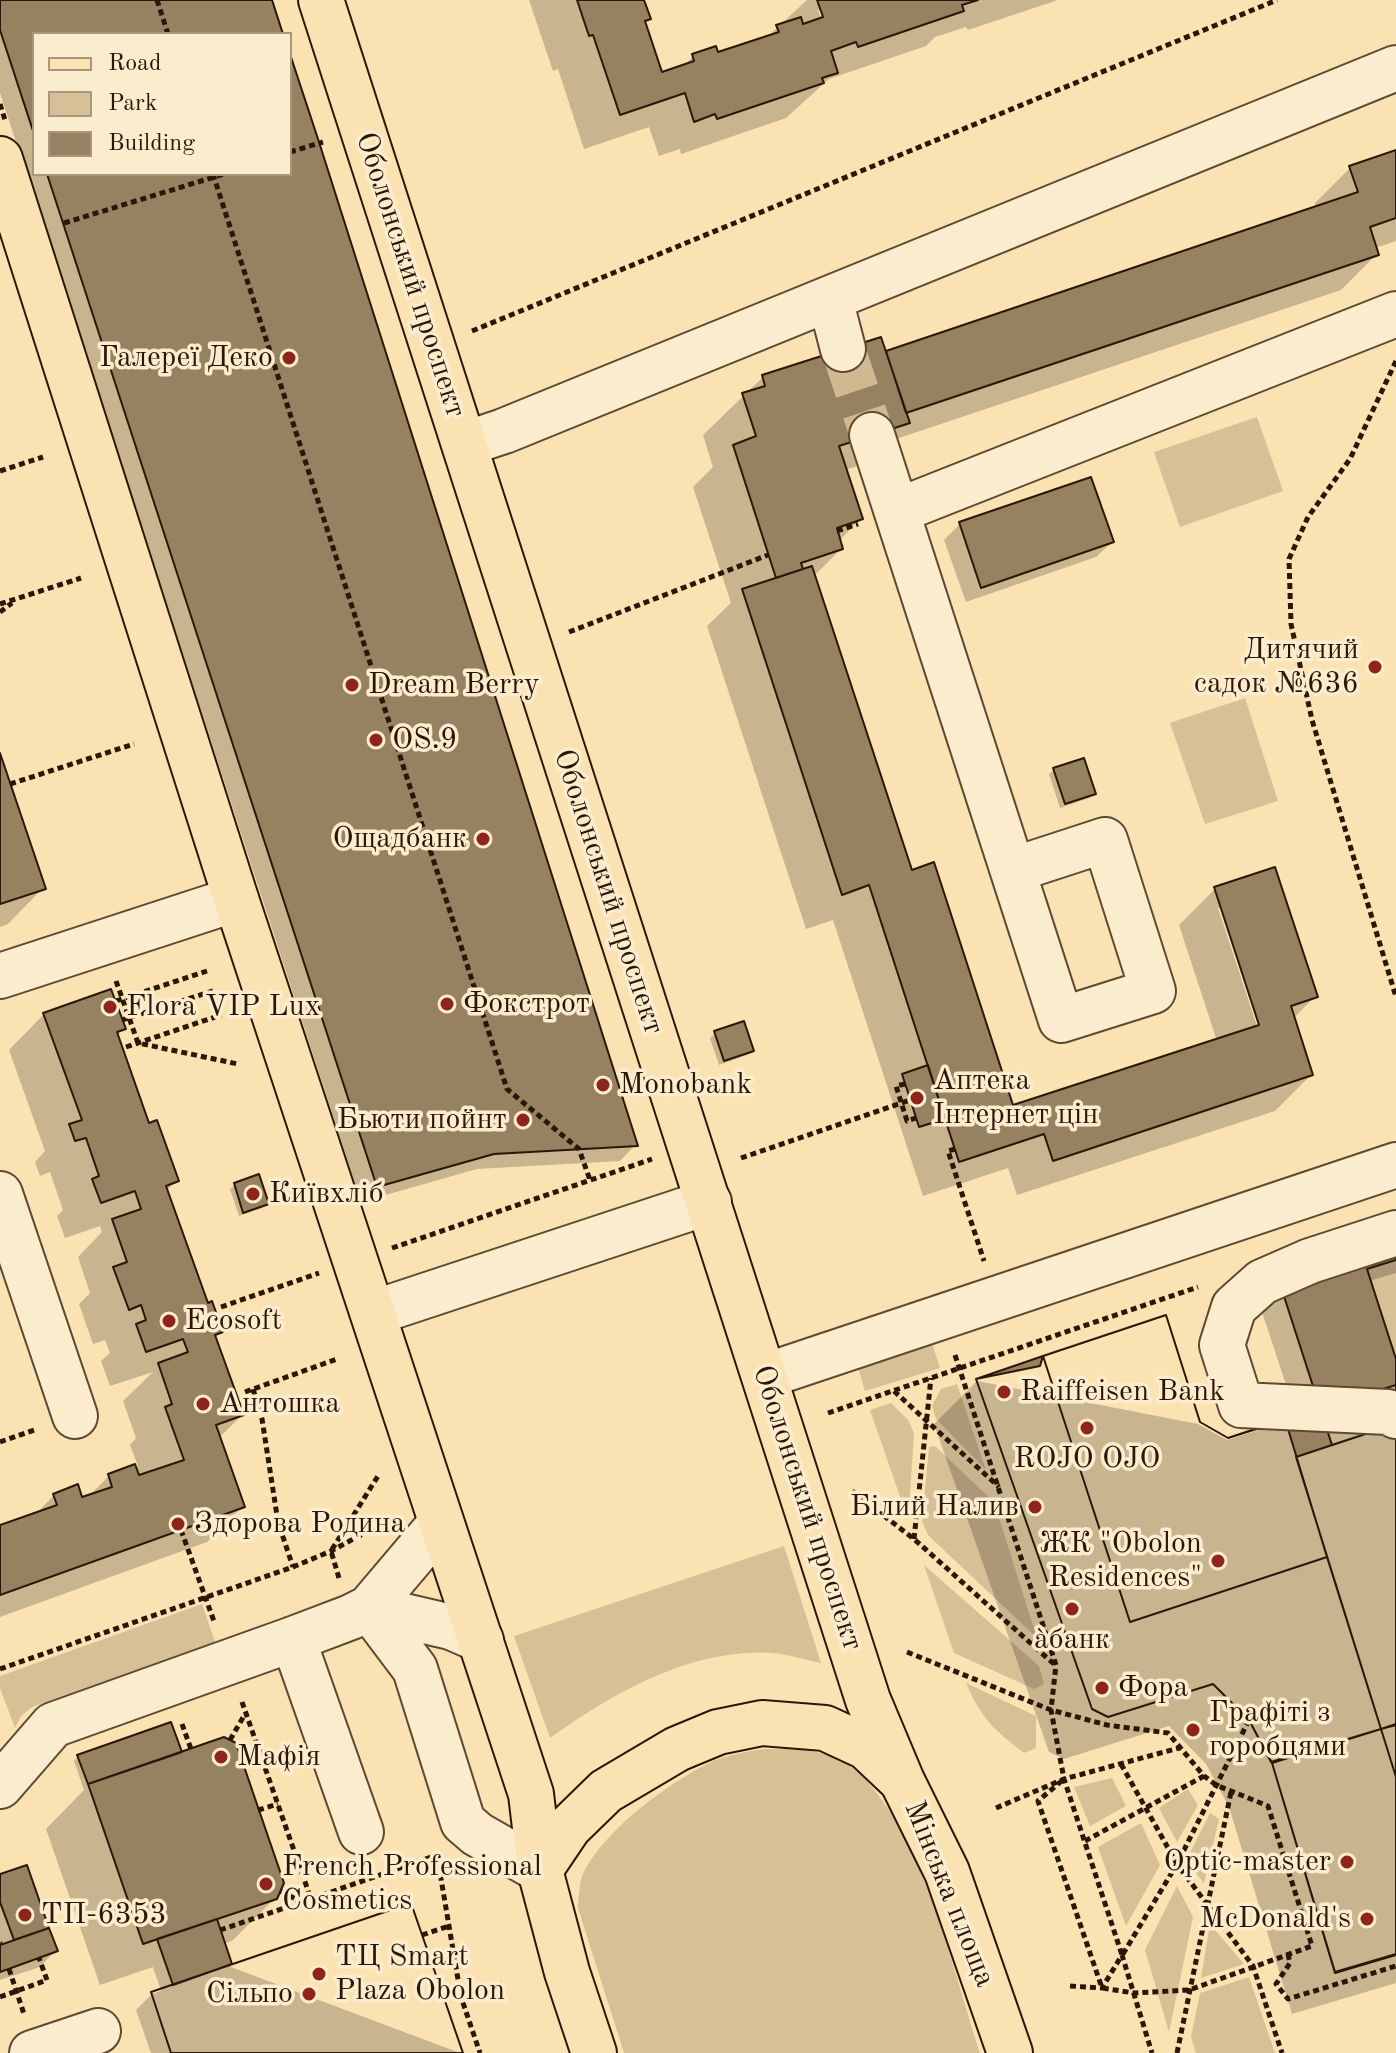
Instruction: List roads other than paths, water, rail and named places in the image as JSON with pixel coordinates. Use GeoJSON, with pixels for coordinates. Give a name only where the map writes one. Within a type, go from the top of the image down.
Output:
{"type":"FeatureCollection","features":[{"type":"Feature","properties":{"kind":"main road","name":"Оболонський проспект"},"geometry":{"type":"LineString","coordinates":[[321,0],[868,1700],[902,1781]]}},
{"type":"Feature","properties":{"kind":"main road"},"geometry":{"type":"LineString","coordinates":[[0,159],[236,899],[531,1794],[540,1870],[567,1972],[593,2051]]}},
{"type":"Feature","properties":{"kind":"main road","name":"Мінська площа"},"geometry":{"type":"LineString","coordinates":[[540,1870],[569,1827],[606,1791],[677,1749],[718,1732],[762,1723],[825,1728],[866,1747],[902,1781],[947,1872],[1010,2053]]}},
{"type":"Feature","properties":{"kind":"main road"},"geometry":{"type":"LineString","coordinates":[[983,1972],[1044,2053]]}},
{"type":"Feature","properties":{"kind":"street"},"geometry":{"type":"LineString","coordinates":[[465,444],[519,425],[1396,68]]}},
{"type":"Feature","properties":{"kind":"street"},"geometry":{"type":"LineString","coordinates":[[830,299],[843,349]]}},
{"type":"Feature","properties":{"kind":"street"},"geometry":{"type":"LineString","coordinates":[[897,511],[1396,314]]}},
{"type":"Feature","properties":{"kind":"street"},"geometry":{"type":"LineString","coordinates":[[872,435],[1013,870]]}},
{"type":"Feature","properties":{"kind":"street"},"geometry":{"type":"LineString","coordinates":[[0,976],[236,899]]}},
{"type":"Feature","properties":{"kind":"street"},"geometry":{"type":"LineString","coordinates":[[765,1376],[1396,1165]]}},
{"type":"Feature","properties":{"kind":"street"},"geometry":{"type":"LineString","coordinates":[[0,1194],[75,1416]]}},
{"type":"Feature","properties":{"kind":"street"},"geometry":{"type":"LineString","coordinates":[[373,1313],[709,1202]]}},
{"type":"Feature","properties":{"kind":"street"},"geometry":{"type":"LineString","coordinates":[[1396,1233],[1310,1261],[1262,1282],[1234,1307],[1222,1345],[1241,1405],[1388,1412],[1396,1416]]}},
{"type":"Feature","properties":{"kind":"street"},"geometry":{"type":"LineString","coordinates":[[0,1786],[53,1725],[293,1639],[369,1608],[441,1523]]}},
{"type":"Feature","properties":{"kind":"street"},"geometry":{"type":"LineString","coordinates":[[369,1608],[451,1627],[481,1640]]}},
{"type":"Feature","properties":{"kind":"street"},"geometry":{"type":"LineString","coordinates":[[369,1608],[415,1669],[463,1822],[477,1834],[540,1870]]}},
{"type":"Feature","properties":{"kind":"street"},"geometry":{"type":"LineString","coordinates":[[293,1639],[361,1832]]}},
{"type":"Feature","properties":{"kind":"street"},"geometry":{"type":"LineString","coordinates":[[32,2053],[98,2031]]}},
{"type":"Feature","properties":{"kind":"tunnel"},"geometry":{"type":"LineString","coordinates":[[843,349],[872,435]]}},
{"type":"Feature","properties":{"kind":"place","name":"Галереї Деко"},"geometry":{"type":"Point","coordinates":[289,358]}},
{"type":"Feature","properties":{"kind":"place","name":"Дитячий садок №636"},"geometry":{"type":"Point","coordinates":[1375,667]}},
{"type":"Feature","properties":{"kind":"place","name":"Dream Berry"},"geometry":{"type":"Point","coordinates":[352,685]}},
{"type":"Feature","properties":{"kind":"place","name":"OS.9"},"geometry":{"type":"Point","coordinates":[376,740]}},
{"type":"Feature","properties":{"kind":"place","name":"Ощадбанк"},"geometry":{"type":"Point","coordinates":[483,839]}},
{"type":"Feature","properties":{"kind":"place","name":"Фокстрот"},"geometry":{"type":"Point","coordinates":[447,1004]}},
{"type":"Feature","properties":{"kind":"place","name":"Flora VIP Lux"},"geometry":{"type":"Point","coordinates":[110,1007]}},
{"type":"Feature","properties":{"kind":"place","name":"Monobank"},"geometry":{"type":"Point","coordinates":[603,1085]}},
{"type":"Feature","properties":{"kind":"place","name":"Аптека Інтернет цін"},"geometry":{"type":"Point","coordinates":[917,1098]}},
{"type":"Feature","properties":{"kind":"place","name":"Бьюти пойнт"},"geometry":{"type":"Point","coordinates":[523,1120]}},
{"type":"Feature","properties":{"kind":"place","name":"Київхліб"},"geometry":{"type":"Point","coordinates":[253,1194]}},
{"type":"Feature","properties":{"kind":"place","name":"Ecosoft"},"geometry":{"type":"Point","coordinates":[169,1321]}},
{"type":"Feature","properties":{"kind":"place","name":"Raiffeisen Bank"},"geometry":{"type":"Point","coordinates":[1004,1392]}},
{"type":"Feature","properties":{"kind":"place","name":"Антошка"},"geometry":{"type":"Point","coordinates":[203,1404]}},
{"type":"Feature","properties":{"kind":"place","name":"ROJO OJO"},"geometry":{"type":"Point","coordinates":[1087,1428]}},
{"type":"Feature","properties":{"kind":"place","name":"Білий Налив"},"geometry":{"type":"Point","coordinates":[1035,1507]}},
{"type":"Feature","properties":{"kind":"place","name":"Здорова Родина"},"geometry":{"type":"Point","coordinates":[178,1524]}},
{"type":"Feature","properties":{"kind":"place","name":"ЖК \"Obolon Residences\""},"geometry":{"type":"Point","coordinates":[1218,1561]}},
{"type":"Feature","properties":{"kind":"place","name":"а̀банк"},"geometry":{"type":"Point","coordinates":[1072,1609]}},
{"type":"Feature","properties":{"kind":"place","name":"Фора"},"geometry":{"type":"Point","coordinates":[1102,1688]}},
{"type":"Feature","properties":{"kind":"place","name":"Графіті з горобцями"},"geometry":{"type":"Point","coordinates":[1193,1730]}},
{"type":"Feature","properties":{"kind":"place","name":"Мафія"},"geometry":{"type":"Point","coordinates":[221,1757]}},
{"type":"Feature","properties":{"kind":"place","name":"Optic-master"},"geometry":{"type":"Point","coordinates":[1347,1862]}},
{"type":"Feature","properties":{"kind":"place","name":"French Professional Cosmetics"},"geometry":{"type":"Point","coordinates":[266,1884]}},
{"type":"Feature","properties":{"kind":"place","name":"ТП-6353"},"geometry":{"type":"Point","coordinates":[25,1915]}},
{"type":"Feature","properties":{"kind":"place","name":"McDonald's"},"geometry":{"type":"Point","coordinates":[1367,1919]}},
{"type":"Feature","properties":{"kind":"place","name":"ТЦ Smart Plaza Obolon"},"geometry":{"type":"Point","coordinates":[319,1974]}},
{"type":"Feature","properties":{"kind":"place","name":"Сільпо"},"geometry":{"type":"Point","coordinates":[309,1994]}}]}
